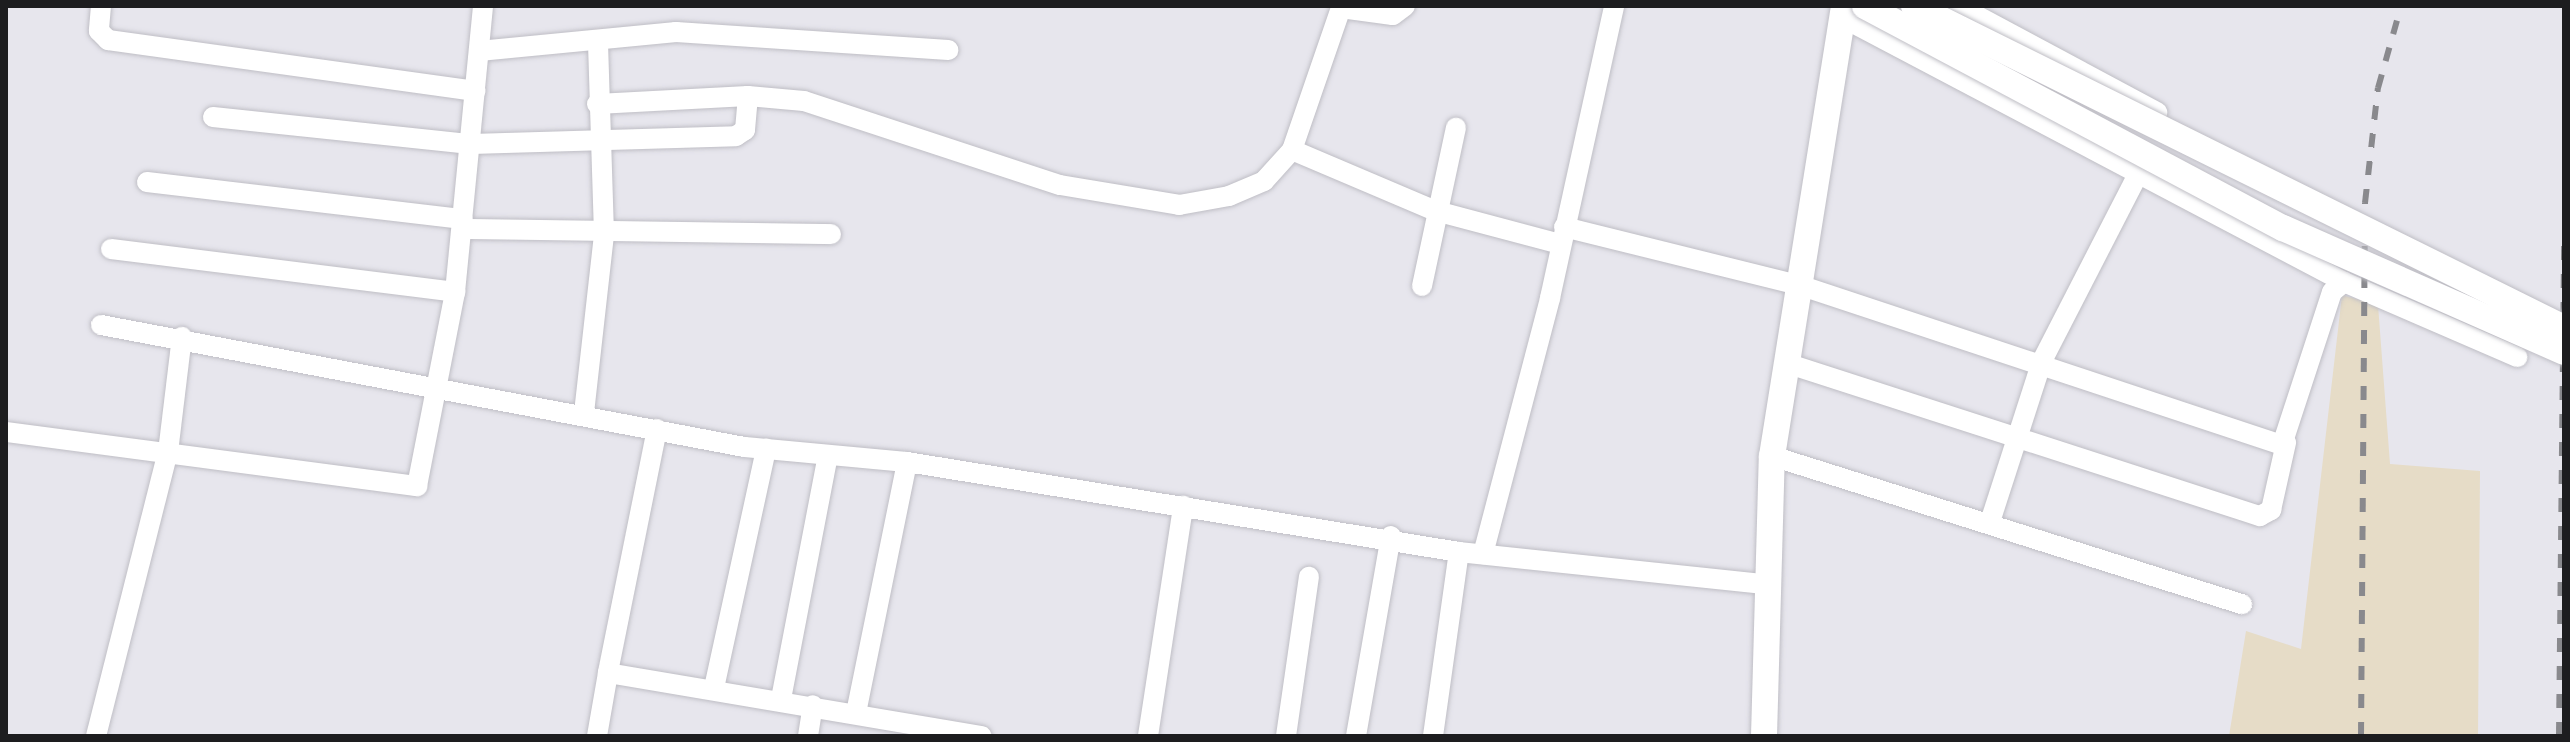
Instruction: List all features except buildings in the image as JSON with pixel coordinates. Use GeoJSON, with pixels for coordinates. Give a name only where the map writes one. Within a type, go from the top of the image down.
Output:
{"type":"FeatureCollection","features":[{"type":"Feature","properties":{"kind":"main road"},"geometry":{"type":"LineString","coordinates":[[1914,6],[2104,106],[2564,328]]}},
{"type":"Feature","properties":{"kind":"main road"},"geometry":{"type":"LineString","coordinates":[[1764,736],[1772,456],[1845,9],[2283,228],[2564,352]]}},
{"type":"Feature","properties":{"kind":"street"},"geometry":{"type":"LineString","coordinates":[[101,6],[99,31],[108,40],[475,91]]}},
{"type":"Feature","properties":{"kind":"street"},"geometry":{"type":"LineString","coordinates":[[6,432],[168,452],[410,489],[420,479],[455,292],[483,6]]}},
{"type":"Feature","properties":{"kind":"street"},"geometry":{"type":"LineString","coordinates":[[597,104],[748,96],[871,118],[1126,201],[1179,205],[1229,196],[1264,181],[1292,150],[1337,7],[1393,15],[1405,6]]}},
{"type":"Feature","properties":{"kind":"street"},"geometry":{"type":"LineString","coordinates":[[1483,554],[1562,235],[1614,6]]}},
{"type":"Feature","properties":{"kind":"street"},"geometry":{"type":"LineString","coordinates":[[1959,6],[2157,112]]}},
{"type":"Feature","properties":{"kind":"street"},"geometry":{"type":"LineString","coordinates":[[1845,9],[2138,174],[2344,282],[2517,357]]}},
{"type":"Feature","properties":{"kind":"street"},"geometry":{"type":"LineString","coordinates":[[479,51],[676,32],[948,50]]}},
{"type":"Feature","properties":{"kind":"street"},"geometry":{"type":"LineString","coordinates":[[584,413],[604,234],[597,104],[598,40]]}},
{"type":"Feature","properties":{"kind":"street"},"geometry":{"type":"LineString","coordinates":[[213,117],[471,144],[741,134],[748,96]]}},
{"type":"Feature","properties":{"kind":"street"},"geometry":{"type":"LineString","coordinates":[[1422,286],[1456,128]]}},
{"type":"Feature","properties":{"kind":"street"},"geometry":{"type":"LineString","coordinates":[[1292,150],[1436,211],[1802,286],[2042,361],[2286,443]]}},
{"type":"Feature","properties":{"kind":"street"},"geometry":{"type":"LineString","coordinates":[[1990,522],[2042,361],[2138,174]]}},
{"type":"Feature","properties":{"kind":"street"},"geometry":{"type":"LineString","coordinates":[[147,182],[463,224],[604,234],[831,234]]}},
{"type":"Feature","properties":{"kind":"street"},"geometry":{"type":"LineString","coordinates":[[111,249],[455,292]]}},
{"type":"Feature","properties":{"kind":"street"},"geometry":{"type":"LineString","coordinates":[[1789,364],[2019,434],[2260,516],[2271,510],[2286,443],[2327,306],[2344,282]]}},
{"type":"Feature","properties":{"kind":"street"},"geometry":{"type":"LineString","coordinates":[[101,325],[182,337],[435,391],[584,413],[766,449],[907,462],[1391,536],[1459,552],[1766,584]]}},
{"type":"Feature","properties":{"kind":"street"},"geometry":{"type":"LineString","coordinates":[[96,736],[168,452],[182,337]]}},
{"type":"Feature","properties":{"kind":"street"},"geometry":{"type":"LineString","coordinates":[[597,736],[657,429]]}},
{"type":"Feature","properties":{"kind":"street"},"geometry":{"type":"LineString","coordinates":[[714,688],[766,449]]}},
{"type":"Feature","properties":{"kind":"street"},"geometry":{"type":"LineString","coordinates":[[781,699],[828,456]]}},
{"type":"Feature","properties":{"kind":"street"},"geometry":{"type":"LineString","coordinates":[[1772,456],[1990,522],[2242,604]]}},
{"type":"Feature","properties":{"kind":"street"},"geometry":{"type":"LineString","coordinates":[[856,713],[907,462]]}},
{"type":"Feature","properties":{"kind":"street"},"geometry":{"type":"LineString","coordinates":[[1148,736],[1183,506]]}},
{"type":"Feature","properties":{"kind":"street"},"geometry":{"type":"LineString","coordinates":[[1356,736],[1391,536]]}},
{"type":"Feature","properties":{"kind":"street"},"geometry":{"type":"LineString","coordinates":[[1433,736],[1459,552]]}},
{"type":"Feature","properties":{"kind":"street"},"geometry":{"type":"LineString","coordinates":[[1286,736],[1309,577]]}},
{"type":"Feature","properties":{"kind":"street"},"geometry":{"type":"LineString","coordinates":[[608,673],[856,713],[912,730],[982,736]]}},
{"type":"Feature","properties":{"kind":"street"},"geometry":{"type":"LineString","coordinates":[[808,736],[813,705]]}},
{"type":"Feature","properties":{"kind":"shaded area"},"geometry":{"type":"Polygon","coordinates":[[[2342,295],[2378,305],[2390,464],[2480,471],[2478,736],[2229,736],[2246,631],[2301,649],[2342,295]]]}},
{"type":"Feature","properties":{"kind":"railway"},"geometry":{"type":"LineString","coordinates":[[2361,736],[2365,203],[2378,88],[2401,6]]}},
{"type":"Feature","properties":{"kind":"railway"},"geometry":{"type":"LineString","coordinates":[[2559,736],[2564,243]]}}]}
